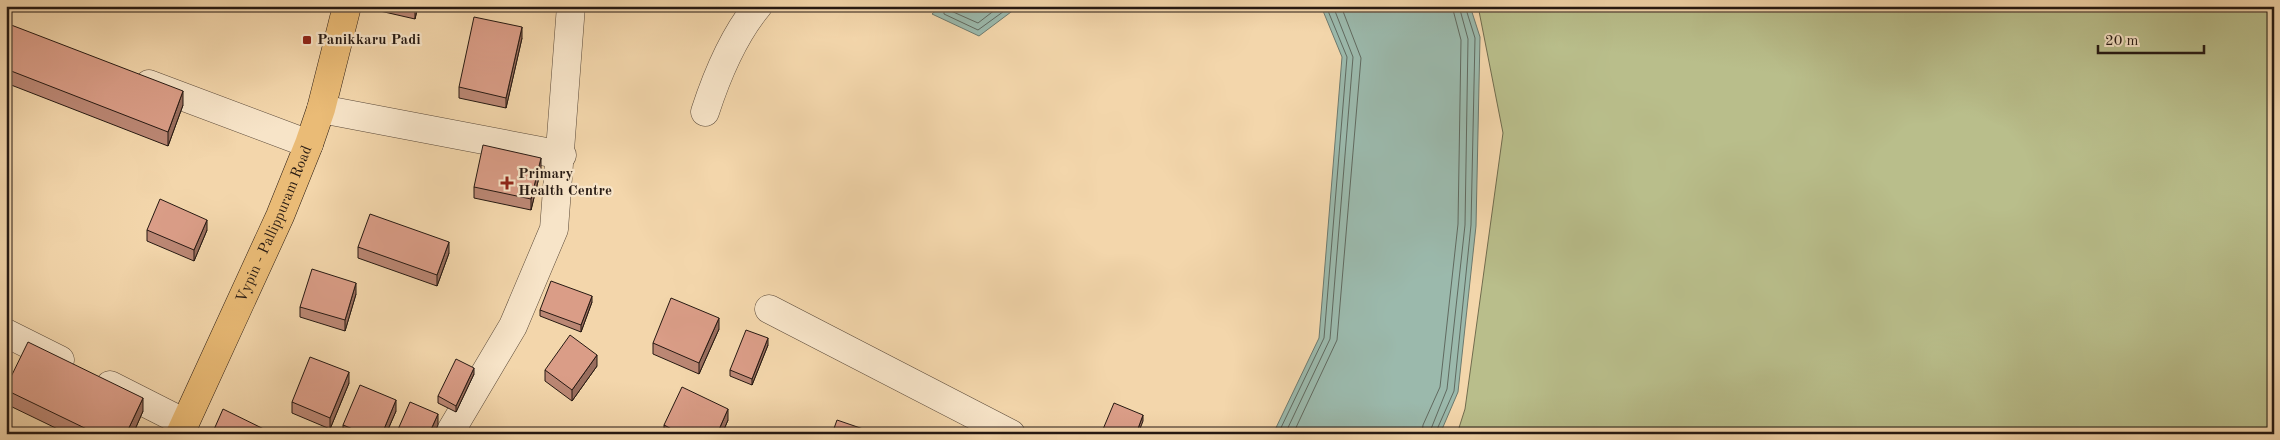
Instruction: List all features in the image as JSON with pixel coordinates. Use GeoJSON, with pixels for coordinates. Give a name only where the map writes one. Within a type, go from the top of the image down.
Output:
{"type":"FeatureCollection","features":[{"type":"Feature","properties":{"kind":"main road","name":"Vypin - Pallippuram Road"},"geometry":{"type":"LineString","coordinates":[[182,428],[280,216],[309,144],[321,109],[347,6]]}},
{"type":"Feature","properties":{"kind":"street"},"geometry":{"type":"LineString","coordinates":[[453,432],[513,326],[554,229],[562,155],[571,6]]}},
{"type":"Feature","properties":{"kind":"street"},"geometry":{"type":"LineString","coordinates":[[705,112],[716,77],[748,19],[758,6]]}},
{"type":"Feature","properties":{"kind":"street"},"geometry":{"type":"LineString","coordinates":[[124,74],[309,144]]}},
{"type":"Feature","properties":{"kind":"street"},"geometry":{"type":"LineString","coordinates":[[321,109],[562,155]]}},
{"type":"Feature","properties":{"kind":"street"},"geometry":{"type":"LineString","coordinates":[[769,310],[1010,434]]}},
{"type":"Feature","properties":{"kind":"street"},"geometry":{"type":"LineString","coordinates":[[6,333],[182,428]]}},
{"type":"Feature","properties":{"kind":"green space"},"geometry":{"type":"Polygon","coordinates":[[[1478,6],[2274,6],[2274,434],[1457,434],[1465,409],[1503,133],[1478,6]]]}},
{"type":"Feature","properties":{"kind":"water"},"geometry":{"type":"Polygon","coordinates":[[[941,6],[1019,6],[979,36],[932,14],[941,6]]]}},
{"type":"Feature","properties":{"kind":"water"},"geometry":{"type":"Polygon","coordinates":[[[1321,6],[1470,6],[1480,37],[1476,226],[1458,392],[1440,434],[1273,434],[1319,338],[1342,57],[1321,6]]]}},
{"type":"Feature","properties":{"kind":"building"},"geometry":{"type":"Polygon","coordinates":[[[474,17],[522,27],[506,98],[459,87],[474,17]]]}},
{"type":"Feature","properties":{"kind":"building"},"geometry":{"type":"Polygon","coordinates":[[[6,23],[183,91],[168,132],[6,69],[6,23]]]}},
{"type":"Feature","properties":{"kind":"building","name":"Primary Health Centre"},"geometry":{"type":"Polygon","coordinates":[[[483,145],[541,158],[531,199],[474,187],[483,145]]]}},
{"type":"Feature","properties":{"kind":"building"},"geometry":{"type":"Polygon","coordinates":[[[160,199],[207,220],[194,250],[147,230],[160,199]]]}},
{"type":"Feature","properties":{"kind":"building"},"geometry":{"type":"Polygon","coordinates":[[[370,214],[449,242],[437,275],[358,247],[370,214]]]}},
{"type":"Feature","properties":{"kind":"building"},"geometry":{"type":"Polygon","coordinates":[[[312,269],[356,283],[345,320],[300,307],[312,269]]]}},
{"type":"Feature","properties":{"kind":"building"},"geometry":{"type":"Polygon","coordinates":[[[551,281],[592,296],[581,325],[540,310],[551,281]]]}},
{"type":"Feature","properties":{"kind":"building"},"geometry":{"type":"Polygon","coordinates":[[[671,298],[719,318],[699,363],[653,343],[671,298]]]}},
{"type":"Feature","properties":{"kind":"building"},"geometry":{"type":"Polygon","coordinates":[[[746,330],[768,338],[752,379],[730,370],[746,330]]]}},
{"type":"Feature","properties":{"kind":"building"},"geometry":{"type":"Polygon","coordinates":[[[570,335],[597,355],[572,390],[545,370],[570,335]]]}},
{"type":"Feature","properties":{"kind":"building"},"geometry":{"type":"Polygon","coordinates":[[[28,342],[143,398],[126,434],[97,434],[6,390],[28,342]]]}},
{"type":"Feature","properties":{"kind":"building"},"geometry":{"type":"Polygon","coordinates":[[[310,357],[349,372],[330,418],[292,402],[310,357]]]}},
{"type":"Feature","properties":{"kind":"building"},"geometry":{"type":"Polygon","coordinates":[[[456,359],[474,368],[456,406],[438,396],[456,359]]]}},
{"type":"Feature","properties":{"kind":"building"},"geometry":{"type":"Polygon","coordinates":[[[360,385],[396,400],[382,434],[365,434],[343,425],[360,385]]]}},
{"type":"Feature","properties":{"kind":"building"},"geometry":{"type":"Polygon","coordinates":[[[682,387],[728,409],[717,434],[681,434],[664,425],[682,387]]]}},
{"type":"Feature","properties":{"kind":"building"},"geometry":{"type":"Polygon","coordinates":[[[410,402],[438,414],[429,434],[396,434],[410,402]]]}},
{"type":"Feature","properties":{"kind":"building"},"geometry":{"type":"Polygon","coordinates":[[[1114,403],[1143,415],[1136,434],[1101,434],[1114,403]]]}},
{"type":"Feature","properties":{"kind":"building"},"geometry":{"type":"Polygon","coordinates":[[[223,409],[274,434],[212,434],[223,409]]]}},
{"type":"Feature","properties":{"kind":"building"},"geometry":{"type":"Polygon","coordinates":[[[837,420],[872,432],[871,434],[832,434],[837,420]]]}},
{"type":"Feature","properties":{"kind":"place","name":"Panikkaru Padi"},"geometry":{"type":"Point","coordinates":[307,40]}},
{"type":"Feature","properties":{"kind":"place","name":"Primary Health Centre"},"geometry":{"type":"Point","coordinates":[507,183]}}]}
